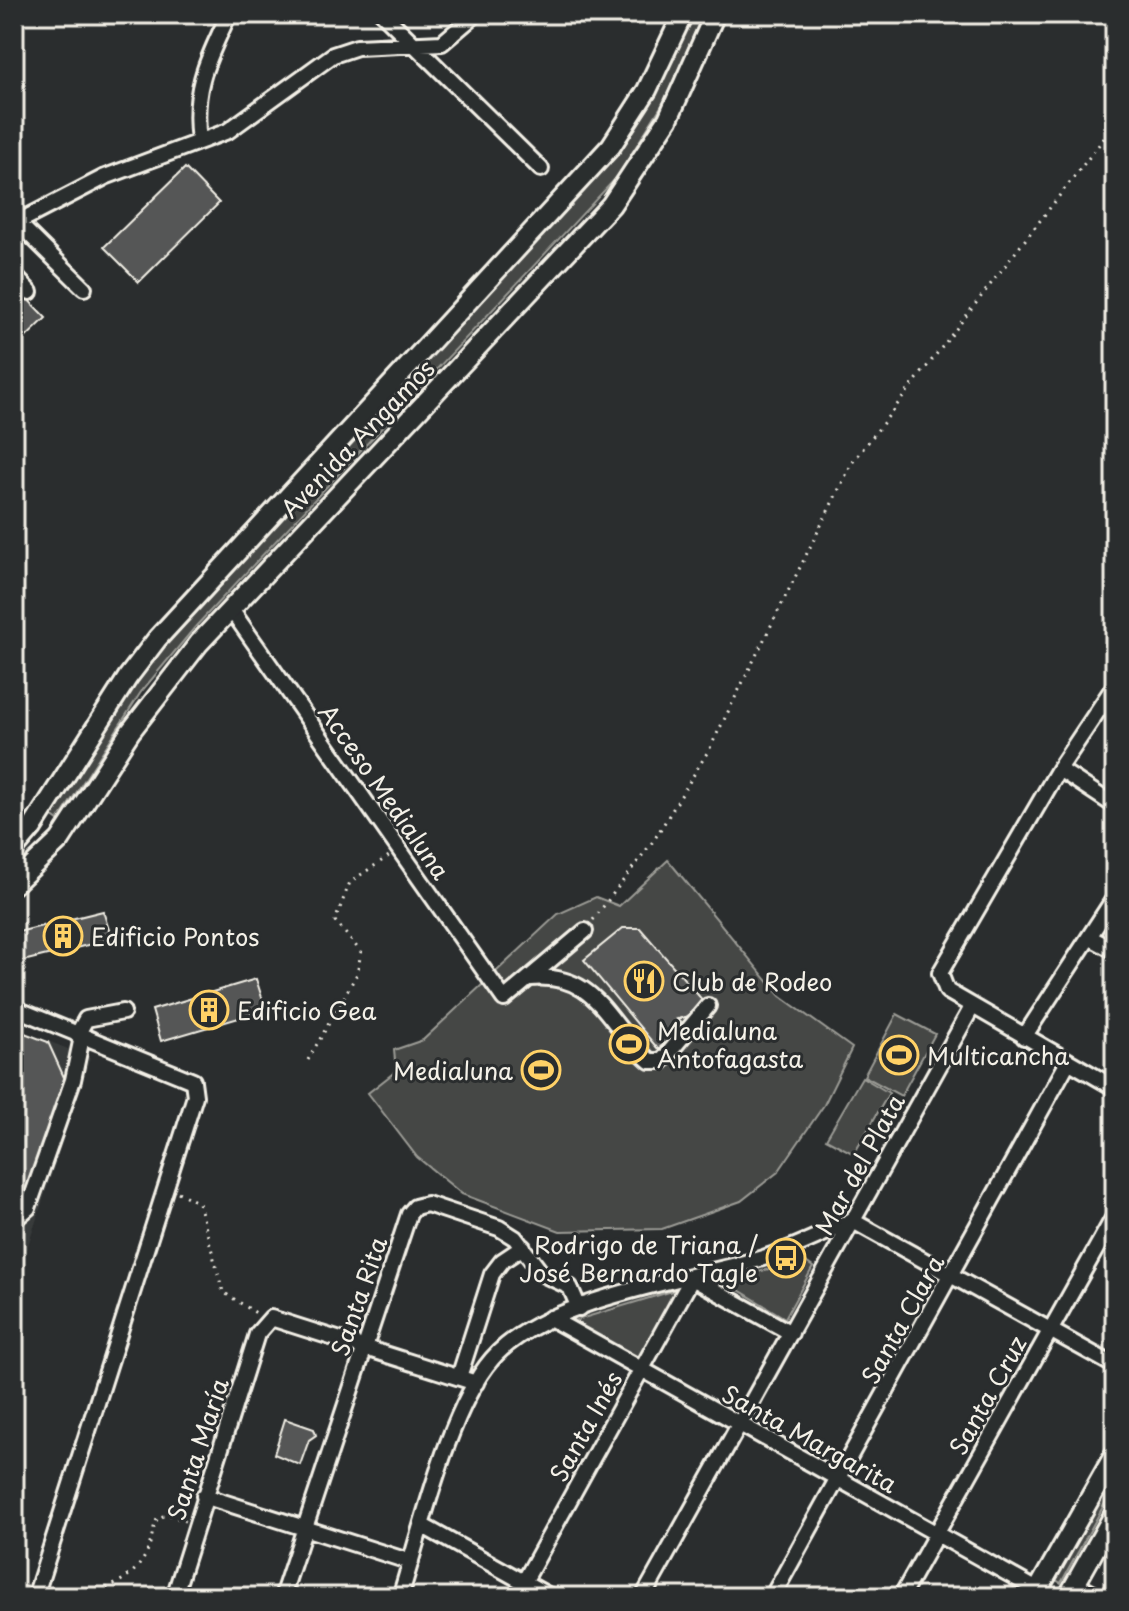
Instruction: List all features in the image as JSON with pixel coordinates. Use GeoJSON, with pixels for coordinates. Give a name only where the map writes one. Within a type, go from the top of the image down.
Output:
{"type":"FeatureCollection","features":[{"type":"Feature","properties":{"kind":"main road","name":"Avenida Angamos"},"geometry":{"type":"LineString","coordinates":[[14,849],[32,828],[128,677],[157,639],[611,146],[647,90],[683,14]]}},
{"type":"Feature","properties":{"kind":"main road","name":"Avenida Angamos"},"geometry":{"type":"LineString","coordinates":[[14,884],[34,869],[60,840],[155,697],[230,608],[611,205],[668,119],[715,14]]}},
{"type":"Feature","properties":{"kind":"main road"},"geometry":{"type":"LineString","coordinates":[[1041,1595],[1115,1454]]}},
{"type":"Feature","properties":{"kind":"main road"},"geometry":{"type":"LineString","coordinates":[[1072,1590],[1115,1513]]}},
{"type":"Feature","properties":{"kind":"street"},"geometry":{"type":"LineString","coordinates":[[199,141],[195,107],[208,59],[229,14]]}},
{"type":"Feature","properties":{"kind":"street"},"geometry":{"type":"LineString","coordinates":[[383,14],[541,169]]}},
{"type":"Feature","properties":{"kind":"street"},"geometry":{"type":"LineString","coordinates":[[84,288],[16,220],[105,177],[238,125],[333,55],[357,47],[442,43],[476,14]]}},
{"type":"Feature","properties":{"kind":"street"},"geometry":{"type":"LineString","coordinates":[[14,275],[30,292]]}},
{"type":"Feature","properties":{"kind":"street","name":"Acceso Medialuna"},"geometry":{"type":"LineString","coordinates":[[230,608],[504,999],[531,978]]}},
{"type":"Feature","properties":{"kind":"street"},"geometry":{"type":"LineString","coordinates":[[1115,685],[1059,769],[940,973],[947,991],[1115,1088]]}},
{"type":"Feature","properties":{"kind":"street"},"geometry":{"type":"LineString","coordinates":[[1059,769],[1115,806]]}},
{"type":"Feature","properties":{"kind":"street"},"geometry":{"type":"LineString","coordinates":[[1024,1037],[1115,897]]}},
{"type":"Feature","properties":{"kind":"street"},"geometry":{"type":"LineString","coordinates":[[531,978],[585,931]]}},
{"type":"Feature","properties":{"kind":"street"},"geometry":{"type":"LineString","coordinates":[[1089,937],[1115,951]]}},
{"type":"Feature","properties":{"kind":"street"},"geometry":{"type":"LineString","coordinates":[[531,978],[555,976],[580,986],[601,1003],[650,1061],[662,1061],[708,1006]]}},
{"type":"Feature","properties":{"kind":"street","name":"Mar del Plata"},"geometry":{"type":"LineString","coordinates":[[643,1597],[972,1007]]}},
{"type":"Feature","properties":{"kind":"street"},"geometry":{"type":"LineString","coordinates":[[14,1008],[193,1081],[195,1096],[35,1597]]}},
{"type":"Feature","properties":{"kind":"street"},"geometry":{"type":"LineString","coordinates":[[14,1220],[28,1208],[73,1080],[86,1019],[123,1012]]}},
{"type":"Feature","properties":{"kind":"street","name":"Santa Clara"},"geometry":{"type":"LineString","coordinates":[[772,1597],[1068,1062]]}},
{"type":"Feature","properties":{"kind":"street","name":"Santa Rita"},"geometry":{"type":"LineString","coordinates":[[282,1597],[409,1214],[415,1207],[427,1204],[499,1228],[523,1247],[542,1274],[570,1287],[579,1308]]}},
{"type":"Feature","properties":{"kind":"street","name":"Santa Cruz"},"geometry":{"type":"LineString","coordinates":[[901,1597],[1115,1215]]}},
{"type":"Feature","properties":{"kind":"street"},"geometry":{"type":"LineString","coordinates":[[400,1597],[449,1447],[476,1383],[492,1359],[522,1332],[579,1308],[767,1257],[853,1221],[1115,1366]]}},
{"type":"Feature","properties":{"kind":"street"},"geometry":{"type":"LineString","coordinates":[[459,1377],[492,1274],[523,1247]]}},
{"type":"Feature","properties":{"kind":"street"},"geometry":{"type":"LineString","coordinates":[[692,1278],[791,1333]]}},
{"type":"Feature","properties":{"kind":"street","name":"Santa Inés"},"geometry":{"type":"LineString","coordinates":[[519,1597],[524,1582],[692,1278]]}},
{"type":"Feature","properties":{"kind":"street"},"geometry":{"type":"LineString","coordinates":[[271,1318],[476,1383]]}},
{"type":"Feature","properties":{"kind":"street","name":"Santa María"},"geometry":{"type":"LineString","coordinates":[[174,1597],[257,1334],[271,1318]]}},
{"type":"Feature","properties":{"kind":"street","name":"Santa Margarita"},"geometry":{"type":"LineString","coordinates":[[550,1318],[936,1533],[1041,1595]]}},
{"type":"Feature","properties":{"kind":"street"},"geometry":{"type":"LineString","coordinates":[[204,1496],[411,1562]]}},
{"type":"Feature","properties":{"kind":"street"},"geometry":{"type":"LineString","coordinates":[[423,1526],[551,1597]]}},
{"type":"Feature","properties":{"kind":"street"},"geometry":{"type":"LineString","coordinates":[[1072,1590],[1099,1597]]}},
{"type":"Feature","properties":{"kind":"path"},"geometry":{"type":"LineString","coordinates":[[585,931],[654,840],[710,748],[852,463],[1115,124]]}},
{"type":"Feature","properties":{"kind":"path"},"geometry":{"type":"LineString","coordinates":[[308,1060],[357,974],[361,952],[335,921],[350,882],[399,849]]}},
{"type":"Feature","properties":{"kind":"path"},"geometry":{"type":"LineString","coordinates":[[166,1188],[199,1203],[223,1292],[237,1303],[271,1318]]}},
{"type":"Feature","properties":{"kind":"path"},"geometry":{"type":"LineString","coordinates":[[84,1597],[121,1582],[136,1568],[147,1553],[158,1517],[170,1515],[195,1526]]}},
{"type":"Feature","properties":{"kind":"shaded area"},"geometry":{"type":"Polygon","coordinates":[[[687,14],[703,14],[665,100],[617,177],[196,626],[141,692],[58,821],[47,813],[158,646],[598,174],[687,14]]]}},
{"type":"Feature","properties":{"kind":"shaded area","name":"Medialuna Antofagasta"},"geometry":{"type":"Polygon","coordinates":[[[668,860],[780,996],[852,1048],[824,1105],[778,1172],[741,1201],[662,1229],[560,1231],[462,1194],[417,1157],[368,1093],[396,1071],[394,1050],[423,1040],[558,914],[596,897],[619,906],[668,860]]]}},
{"type":"Feature","properties":{"kind":"shaded area","name":"Multicancha"},"geometry":{"type":"Polygon","coordinates":[[[897,1014],[935,1034],[901,1096],[864,1076],[897,1014]]]}},
{"type":"Feature","properties":{"kind":"shaded area"},"geometry":{"type":"Polygon","coordinates":[[[14,1027],[90,1058],[16,1282],[14,1281],[14,1027]]]}},
{"type":"Feature","properties":{"kind":"shaded area","name":"Multicancha"},"geometry":{"type":"Polygon","coordinates":[[[862,1077],[889,1093],[854,1154],[826,1139],[862,1077]]]}},
{"type":"Feature","properties":{"kind":"shaded area"},"geometry":{"type":"Polygon","coordinates":[[[803,1260],[813,1267],[785,1318],[724,1281],[803,1260]]]}},
{"type":"Feature","properties":{"kind":"shaded area"},"geometry":{"type":"Polygon","coordinates":[[[679,1289],[638,1359],[570,1322],[679,1289]]]}},
{"type":"Feature","properties":{"kind":"shaded area"},"geometry":{"type":"Polygon","coordinates":[[[1115,1469],[1115,1485],[1061,1583],[1054,1579],[1115,1469]]]}},
{"type":"Feature","properties":{"kind":"building"},"geometry":{"type":"Polygon","coordinates":[[[185,168],[219,203],[139,282],[104,247],[185,168]]]}},
{"type":"Feature","properties":{"kind":"building"},"geometry":{"type":"Polygon","coordinates":[[[16,287],[46,318],[14,349],[14,289],[16,287]]]}},
{"type":"Feature","properties":{"kind":"building","name":"Edificio Pontos"},"geometry":{"type":"Polygon","coordinates":[[[103,911],[112,939],[15,963],[14,933],[103,911]]]}},
{"type":"Feature","properties":{"kind":"building","name":"Club de Rodeo"},"geometry":{"type":"Polygon","coordinates":[[[623,928],[640,928],[705,1003],[689,1016],[677,1019],[684,1027],[658,1049],[584,960],[623,928]]]}},
{"type":"Feature","properties":{"kind":"building","name":"Edificio Gea"},"geometry":{"type":"Polygon","coordinates":[[[256,979],[266,1010],[161,1041],[152,1010],[256,979]]]}},
{"type":"Feature","properties":{"kind":"building"},"geometry":{"type":"Polygon","coordinates":[[[14,1029],[48,1042],[68,1086],[28,1198],[14,1197],[14,1029]]]}},
{"type":"Feature","properties":{"kind":"building"},"geometry":{"type":"Polygon","coordinates":[[[285,1419],[314,1429],[316,1435],[309,1440],[300,1465],[274,1454],[285,1419]]]}},
{"type":"Feature","properties":{"kind":"place","name":"Edificio Pontos"},"geometry":{"type":"Point","coordinates":[63,936]}},
{"type":"Feature","properties":{"kind":"place","name":"Club de Rodeo"},"geometry":{"type":"Point","coordinates":[644,981]}},
{"type":"Feature","properties":{"kind":"place","name":"Edificio Gea"},"geometry":{"type":"Point","coordinates":[209,1010]}},
{"type":"Feature","properties":{"kind":"place","name":"Medialuna Antofagasta"},"geometry":{"type":"Point","coordinates":[629,1044]}},
{"type":"Feature","properties":{"kind":"place","name":"Multicancha"},"geometry":{"type":"Point","coordinates":[899,1055]}},
{"type":"Feature","properties":{"kind":"place","name":"Medialuna"},"geometry":{"type":"Point","coordinates":[541,1070]}},
{"type":"Feature","properties":{"kind":"place","name":"Rodrigo de Triana / José Bernardo Tagle"},"geometry":{"type":"Point","coordinates":[786,1258]}}]}
